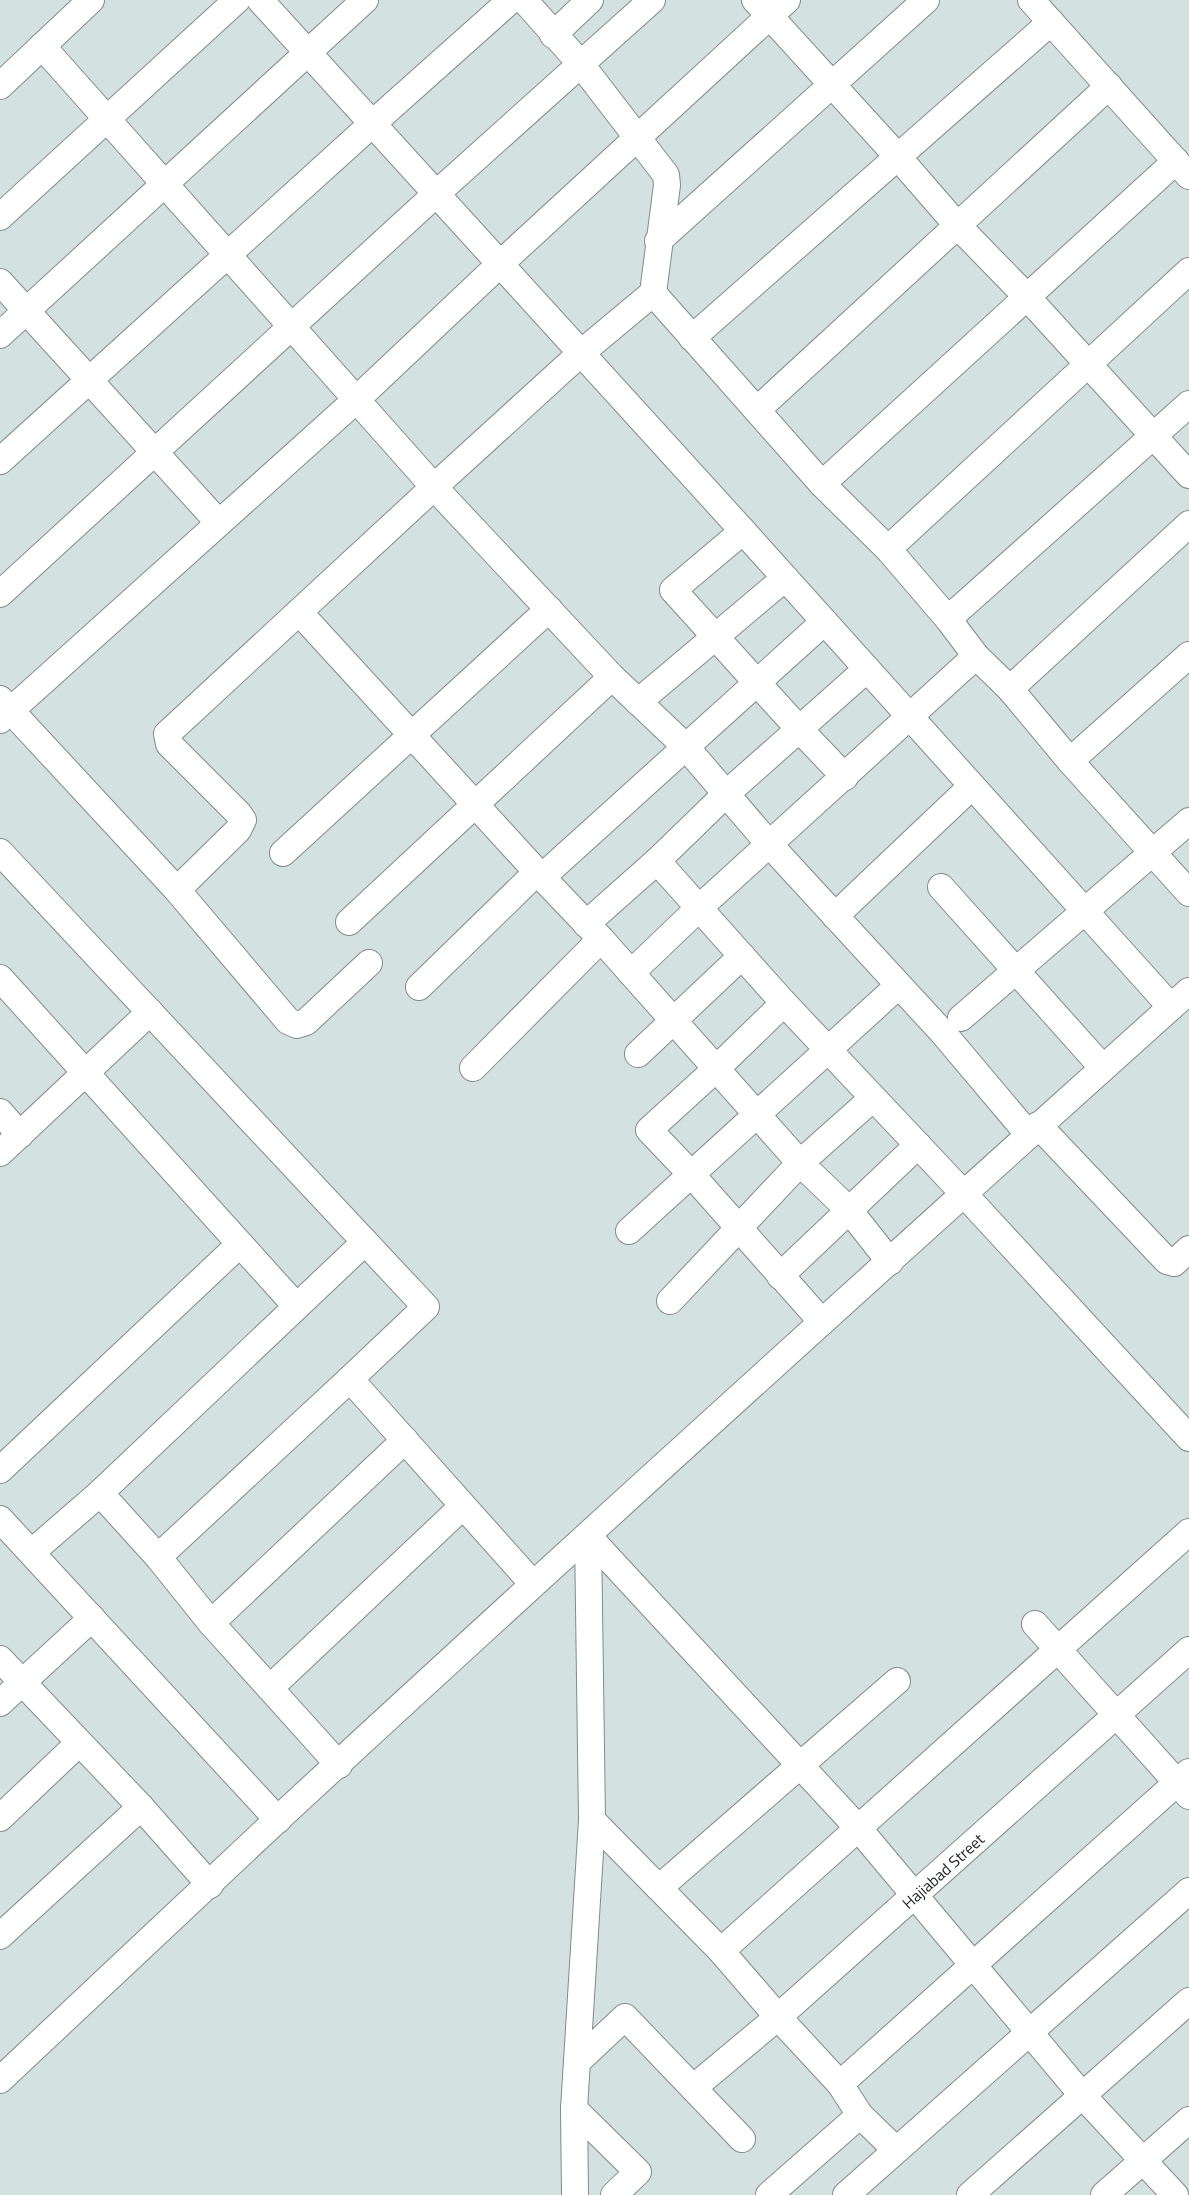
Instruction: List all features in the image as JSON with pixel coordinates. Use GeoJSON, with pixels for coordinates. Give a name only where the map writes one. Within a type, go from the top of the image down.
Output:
{"type":"FeatureCollection","features":[{"type":"Feature","properties":{"kind":"street"},"geometry":{"type":"LineString","coordinates":[[0,86],[92,0]]}},
{"type":"Feature","properties":{"kind":"street"},"geometry":{"type":"LineString","coordinates":[[0,217],[237,0]]}},
{"type":"Feature","properties":{"kind":"street"},"geometry":{"type":"LineString","coordinates":[[0,2080],[533,1584],[1180,999],[1085,912],[743,531],[260,0]]}},
{"type":"Feature","properties":{"kind":"street"},"geometry":{"type":"LineString","coordinates":[[0,334],[364,0]]}},
{"type":"Feature","properties":{"kind":"street"},"geometry":{"type":"LineString","coordinates":[[0,461],[511,0]]}},
{"type":"Feature","properties":{"kind":"street"},"geometry":{"type":"LineString","coordinates":[[177,890],[238,830],[243,820],[240,814],[169,744],[167,734],[581,353],[652,293],[667,185],[666,175],[580,63],[524,0]]}},
{"type":"Feature","properties":{"kind":"street"},"geometry":{"type":"LineString","coordinates":[[554,35],[590,0]]}},
{"type":"Feature","properties":{"kind":"street"},"geometry":{"type":"LineString","coordinates":[[0,594],[436,194],[652,0]]}},
{"type":"Feature","properties":{"kind":"street"},"geometry":{"type":"LineString","coordinates":[[658,241],[926,0]]}},
{"type":"Feature","properties":{"kind":"street"},"geometry":{"type":"LineString","coordinates":[[822,484],[1027,297],[1185,171],[1031,0]]}},
{"type":"Feature","properties":{"kind":"street"},"geometry":{"type":"LineString","coordinates":[[369,963],[306,1022],[297,1025],[288,1021],[177,890],[3,710],[219,523],[356,400],[638,137],[770,5],[831,84],[957,225],[1027,297],[1189,475]]}},
{"type":"Feature","properties":{"kind":"street"},"geometry":{"type":"LineString","coordinates":[[692,338],[1051,22]]}},
{"type":"Feature","properties":{"kind":"street"},"geometry":{"type":"LineString","coordinates":[[42,46],[434,487],[612,677],[686,747],[898,986],[1033,1130],[1167,1261],[1174,1263],[1189,1249]]}},
{"type":"Feature","properties":{"kind":"street"},"geometry":{"type":"LineString","coordinates":[[757,410],[1108,86]]}},
{"type":"Feature","properties":{"kind":"street"},"geometry":{"type":"LineString","coordinates":[[888,549],[1189,271]]}},
{"type":"Feature","properties":{"kind":"street"},"geometry":{"type":"LineString","coordinates":[[0,282],[219,523]]}},
{"type":"Feature","properties":{"kind":"street"},"geometry":{"type":"LineString","coordinates":[[652,293],[822,484],[888,549],[948,619],[976,656],[1010,689],[1070,761],[1189,893]]}},
{"type":"Feature","properties":{"kind":"street"},"geometry":{"type":"LineString","coordinates":[[948,619],[1189,404]]}},
{"type":"Feature","properties":{"kind":"street"},"geometry":{"type":"LineString","coordinates":[[1010,689],[1189,524]]}},
{"type":"Feature","properties":{"kind":"street"},"geometry":{"type":"LineString","coordinates":[[743,531],[673,590],[845,777]]}},
{"type":"Feature","properties":{"kind":"street"},"geometry":{"type":"LineString","coordinates":[[638,702],[785,578]]}},
{"type":"Feature","properties":{"kind":"street"},"geometry":{"type":"LineString","coordinates":[[283,853],[549,609]]}},
{"type":"Feature","properties":{"kind":"street"},"geometry":{"type":"LineString","coordinates":[[299,612],[594,932],[800,1163],[849,1210],[890,1262]]}},
{"type":"Feature","properties":{"kind":"street"},"geometry":{"type":"LineString","coordinates":[[419,987],[539,874],[758,684],[824,622]]}},
{"type":"Feature","properties":{"kind":"street"},"geometry":{"type":"LineString","coordinates":[[1070,761],[1189,655]]}},
{"type":"Feature","properties":{"kind":"street"},"geometry":{"type":"LineString","coordinates":[[631,973],[699,908],[976,656]]}},
{"type":"Feature","properties":{"kind":"street"},"geometry":{"type":"LineString","coordinates":[[473,1068],[657,861],[726,794],[867,669]]}},
{"type":"Feature","properties":{"kind":"street"},"geometry":{"type":"LineString","coordinates":[[349,922],[612,677]]}},
{"type":"Feature","properties":{"kind":"street"},"geometry":{"type":"LineString","coordinates":[[835,916],[972,786]]}},
{"type":"Feature","properties":{"kind":"street"},"geometry":{"type":"LineString","coordinates":[[961,1018],[1189,821]]}},
{"type":"Feature","properties":{"kind":"street"},"geometry":{"type":"LineString","coordinates":[[0,852],[426,1307],[158,1557]]}},
{"type":"Feature","properties":{"kind":"street"},"geometry":{"type":"LineString","coordinates":[[657,861],[784,1003],[1189,1438]]}},
{"type":"Feature","properties":{"kind":"street"},"geometry":{"type":"LineString","coordinates":[[941,887],[1103,1068]]}},
{"type":"Feature","properties":{"kind":"street"},"geometry":{"type":"LineString","coordinates":[[638,1054],[742,956]]}},
{"type":"Feature","properties":{"kind":"street"},"geometry":{"type":"LineString","coordinates":[[0,978],[296,1306]]}},
{"type":"Feature","properties":{"kind":"street"},"geometry":{"type":"LineString","coordinates":[[628,1231],[898,986]]}},
{"type":"Feature","properties":{"kind":"street"},"geometry":{"type":"LineString","coordinates":[[784,1003],[649,1130],[691,1174],[822,1323]]}},
{"type":"Feature","properties":{"kind":"street"},"geometry":{"type":"LineString","coordinates":[[0,1153],[150,1012]]}},
{"type":"Feature","properties":{"kind":"street"},"geometry":{"type":"LineString","coordinates":[[670,1301],[800,1163],[873,1098]]}},
{"type":"Feature","properties":{"kind":"street"},"geometry":{"type":"LineString","coordinates":[[0,1112],[20,1135]]}},
{"type":"Feature","properties":{"kind":"street"},"geometry":{"type":"LineString","coordinates":[[780,1276],[918,1145]]}},
{"type":"Feature","properties":{"kind":"street"},"geometry":{"type":"LineString","coordinates":[[32,1552],[100,1493],[365,1242]]}},
{"type":"Feature","properties":{"kind":"street"},"geometry":{"type":"LineString","coordinates":[[0,1470],[240,1244]]}},
{"type":"Feature","properties":{"kind":"street"},"geometry":{"type":"LineString","coordinates":[[350,1379],[533,1584]]}},
{"type":"Feature","properties":{"kind":"street"},"geometry":{"type":"LineString","coordinates":[[211,1623],[405,1440]]}},
{"type":"Feature","properties":{"kind":"street"},"geometry":{"type":"LineString","coordinates":[[100,1493],[158,1557],[211,1623],[339,1765]]}},
{"type":"Feature","properties":{"kind":"street"},"geometry":{"type":"LineString","coordinates":[[270,1688],[463,1506]]}},
{"type":"Feature","properties":{"kind":"street"},"geometry":{"type":"LineString","coordinates":[[0,1519],[278,1820]]}},
{"type":"Feature","properties":{"kind":"street"},"geometry":{"type":"LineString","coordinates":[[721,1951],[1189,1532]]}},
{"type":"Feature","properties":{"kind":"street"},"geometry":{"type":"LineString","coordinates":[[588,1536],[859,1829],[1082,2095],[1175,2195]]}},
{"type":"Feature","properties":{"kind":"street"},"geometry":{"type":"LineString","coordinates":[[574,2195],[574,2109],[592,1820],[588,1536]]}},
{"type":"Feature","properties":{"kind":"street"},"geometry":{"type":"LineString","coordinates":[[0,1703],[92,1618]]}},
{"type":"Feature","properties":{"kind":"street"},"geometry":{"type":"LineString","coordinates":[[840,2084],[972,1965],[1185,1783],[1117,1716],[1035,1624]]}},
{"type":"Feature","properties":{"kind":"street","name":"Hajiabad Street"},"geometry":{"type":"LineString","coordinates":[[693,2088],[778,2017],[914,1897],[1189,1650]]}},
{"type":"Feature","properties":{"kind":"street"},"geometry":{"type":"LineString","coordinates":[[0,1659],[141,1807],[210,1885]]}},
{"type":"Feature","properties":{"kind":"street"},"geometry":{"type":"LineString","coordinates":[[659,1888],[897,1681]]}},
{"type":"Feature","properties":{"kind":"street"},"geometry":{"type":"LineString","coordinates":[[0,1818],[79,1743]]}},
{"type":"Feature","properties":{"kind":"street"},"geometry":{"type":"LineString","coordinates":[[0,1936],[141,1807]]}},
{"type":"Feature","properties":{"kind":"street"},"geometry":{"type":"LineString","coordinates":[[592,1820],[721,1951],[840,2084],[860,2115],[896,2150]]}},
{"type":"Feature","properties":{"kind":"street"},"geometry":{"type":"LineString","coordinates":[[846,2195],[1189,1891]]}},
{"type":"Feature","properties":{"kind":"street"},"geometry":{"type":"LineString","coordinates":[[970,2195],[1189,2001]]}},
{"type":"Feature","properties":{"kind":"street"},"geometry":{"type":"LineString","coordinates":[[577,2062],[625,2017],[742,2139]]}},
{"type":"Feature","properties":{"kind":"street"},"geometry":{"type":"LineString","coordinates":[[574,2109],[638,2172],[614,2195]]}},
{"type":"Feature","properties":{"kind":"street"},"geometry":{"type":"LineString","coordinates":[[769,2195],[860,2115]]}},
{"type":"Feature","properties":{"kind":"street"},"geometry":{"type":"LineString","coordinates":[[1104,2195],[1189,2120]]}}]}
